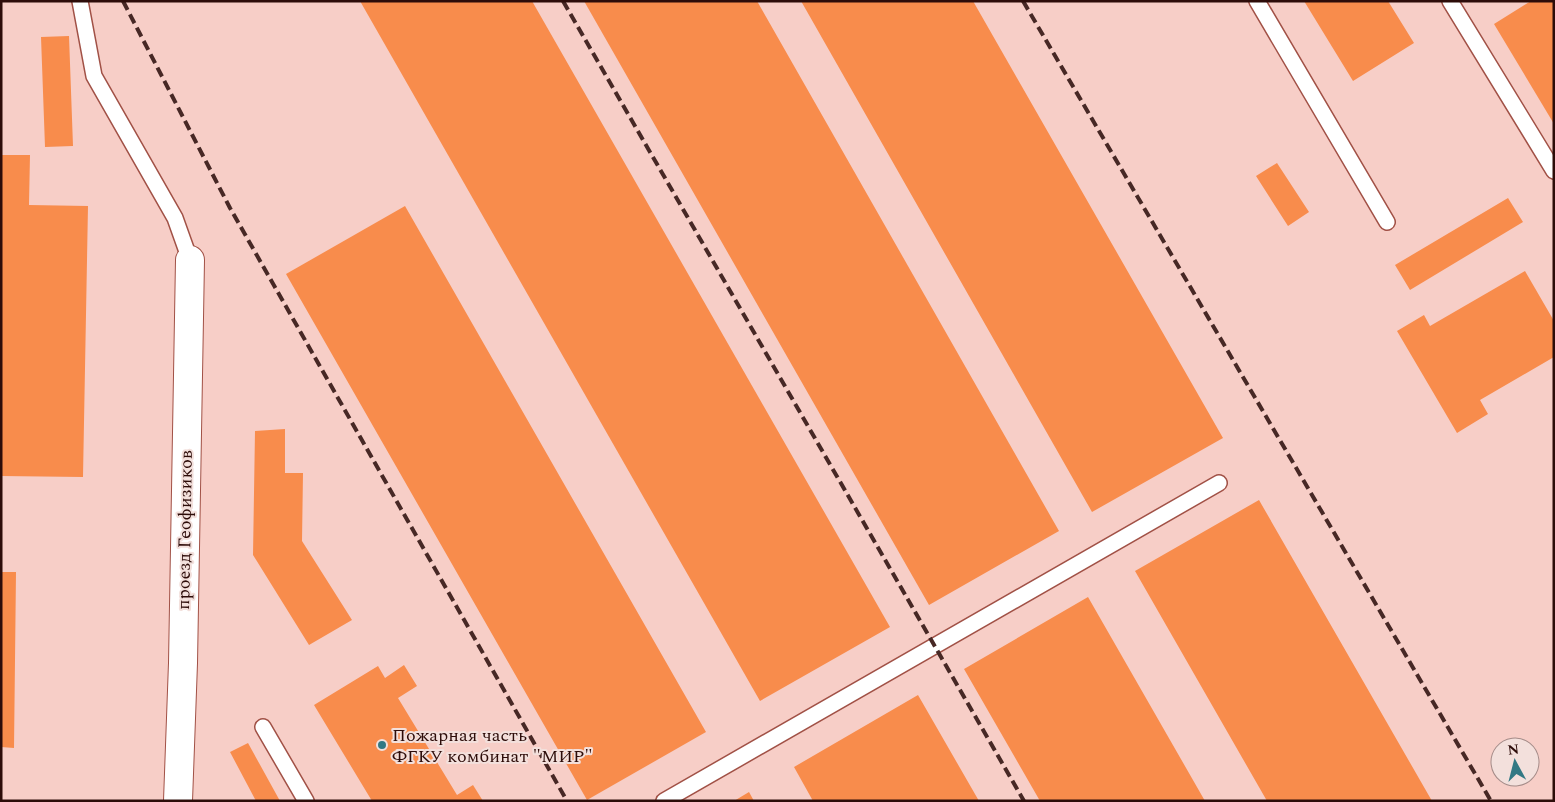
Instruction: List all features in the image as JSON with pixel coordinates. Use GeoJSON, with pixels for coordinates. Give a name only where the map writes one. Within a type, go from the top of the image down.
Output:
{"type":"FeatureCollection","features":[{"type":"Feature","properties":{"kind":"street","name":"проезд Геофизиков"},"geometry":{"type":"LineString","coordinates":[[178,801],[183,663],[190,260]]}},
{"type":"Feature","properties":{"kind":"lane"},"geometry":{"type":"LineString","coordinates":[[80,1],[94,76],[176,218],[190,260]]}},
{"type":"Feature","properties":{"kind":"lane"},"geometry":{"type":"LineString","coordinates":[[1257,1],[1387,222]]}},
{"type":"Feature","properties":{"kind":"lane"},"geometry":{"type":"LineString","coordinates":[[1450,1],[1554,171]]}},
{"type":"Feature","properties":{"kind":"lane"},"geometry":{"type":"LineString","coordinates":[[664,801],[1219,483]]}},
{"type":"Feature","properties":{"kind":"lane"},"geometry":{"type":"LineString","coordinates":[[263,727],[306,801]]}},
{"type":"Feature","properties":{"kind":"shaded area"},"geometry":{"type":"Polygon","coordinates":[[[1,1],[1554,1],[1554,801],[1,801],[1,1]]]}},
{"type":"Feature","properties":{"kind":"building"},"geometry":{"type":"Polygon","coordinates":[[[360,1],[532,1],[890,627],[760,701],[360,1]]]}},
{"type":"Feature","properties":{"kind":"building"},"geometry":{"type":"Polygon","coordinates":[[[584,1],[757,1],[1059,531],[929,605],[584,1]]]}},
{"type":"Feature","properties":{"kind":"building"},"geometry":{"type":"Polygon","coordinates":[[[801,1],[973,1],[1223,438],[1092,512],[801,1]]]}},
{"type":"Feature","properties":{"kind":"building"},"geometry":{"type":"Polygon","coordinates":[[[1304,1],[1388,1],[1414,43],[1353,81],[1304,1]]]}},
{"type":"Feature","properties":{"kind":"building"},"geometry":{"type":"Polygon","coordinates":[[[1531,1],[1554,1],[1554,124],[1494,24],[1531,1]]]}},
{"type":"Feature","properties":{"kind":"building"},"geometry":{"type":"Polygon","coordinates":[[[69,36],[73,146],[45,147],[41,37],[69,36]]]}},
{"type":"Feature","properties":{"kind":"building"},"geometry":{"type":"Polygon","coordinates":[[[1,155],[30,155],[29,205],[88,206],[83,477],[1,476],[1,155]]]}},
{"type":"Feature","properties":{"kind":"building"},"geometry":{"type":"Polygon","coordinates":[[[1277,163],[1309,212],[1288,226],[1256,176],[1277,163]]]}},
{"type":"Feature","properties":{"kind":"building"},"geometry":{"type":"Polygon","coordinates":[[[1508,198],[1523,222],[1410,290],[1395,265],[1508,198]]]}},
{"type":"Feature","properties":{"kind":"building"},"geometry":{"type":"Polygon","coordinates":[[[405,206],[706,732],[587,800],[286,274],[405,206]]]}},
{"type":"Feature","properties":{"kind":"building"},"geometry":{"type":"Polygon","coordinates":[[[1525,271],[1554,321],[1554,357],[1480,400],[1488,414],[1457,433],[1397,331],[1424,315],[1430,326],[1525,271]]]}},
{"type":"Feature","properties":{"kind":"building"},"geometry":{"type":"Polygon","coordinates":[[[285,429],[285,473],[303,473],[302,541],[352,620],[309,645],[253,555],[255,431],[285,429]]]}},
{"type":"Feature","properties":{"kind":"building"},"geometry":{"type":"Polygon","coordinates":[[[1259,500],[1432,801],[1267,801],[1135,571],[1259,500]]]}},
{"type":"Feature","properties":{"kind":"building"},"geometry":{"type":"Polygon","coordinates":[[[1,572],[16,572],[14,748],[1,747],[1,572]]]}},
{"type":"Feature","properties":{"kind":"building"},"geometry":{"type":"Polygon","coordinates":[[[1088,597],[1205,801],[1040,801],[964,669],[1088,597]]]}},
{"type":"Feature","properties":{"kind":"building","name":"Пожарная часть ФГКУ комбинат \"МИР\""},"geometry":{"type":"Polygon","coordinates":[[[404,665],[417,686],[398,698],[457,795],[473,785],[483,801],[372,801],[314,705],[378,666],[385,678],[404,665]]]}},
{"type":"Feature","properties":{"kind":"building"},"geometry":{"type":"Polygon","coordinates":[[[918,695],[979,801],[813,801],[794,767],[918,695]]]}},
{"type":"Feature","properties":{"kind":"building"},"geometry":{"type":"Polygon","coordinates":[[[248,743],[280,801],[256,801],[230,752],[248,743]]]}},
{"type":"Feature","properties":{"kind":"building"},"geometry":{"type":"Polygon","coordinates":[[[749,792],[754,801],[734,801],[749,792]]]}},
{"type":"Feature","properties":{"kind":"railway"},"geometry":{"type":"LineString","coordinates":[[123,1],[230,208],[567,801]]}},
{"type":"Feature","properties":{"kind":"railway"},"geometry":{"type":"LineString","coordinates":[[563,1],[1024,801]]}},
{"type":"Feature","properties":{"kind":"railway"},"geometry":{"type":"LineString","coordinates":[[1023,1],[1491,801]]}},
{"type":"Feature","properties":{"kind":"place","name":"Пожарная часть ФГКУ комбинат \"МИР\""},"geometry":{"type":"Point","coordinates":[382,745]}}]}
